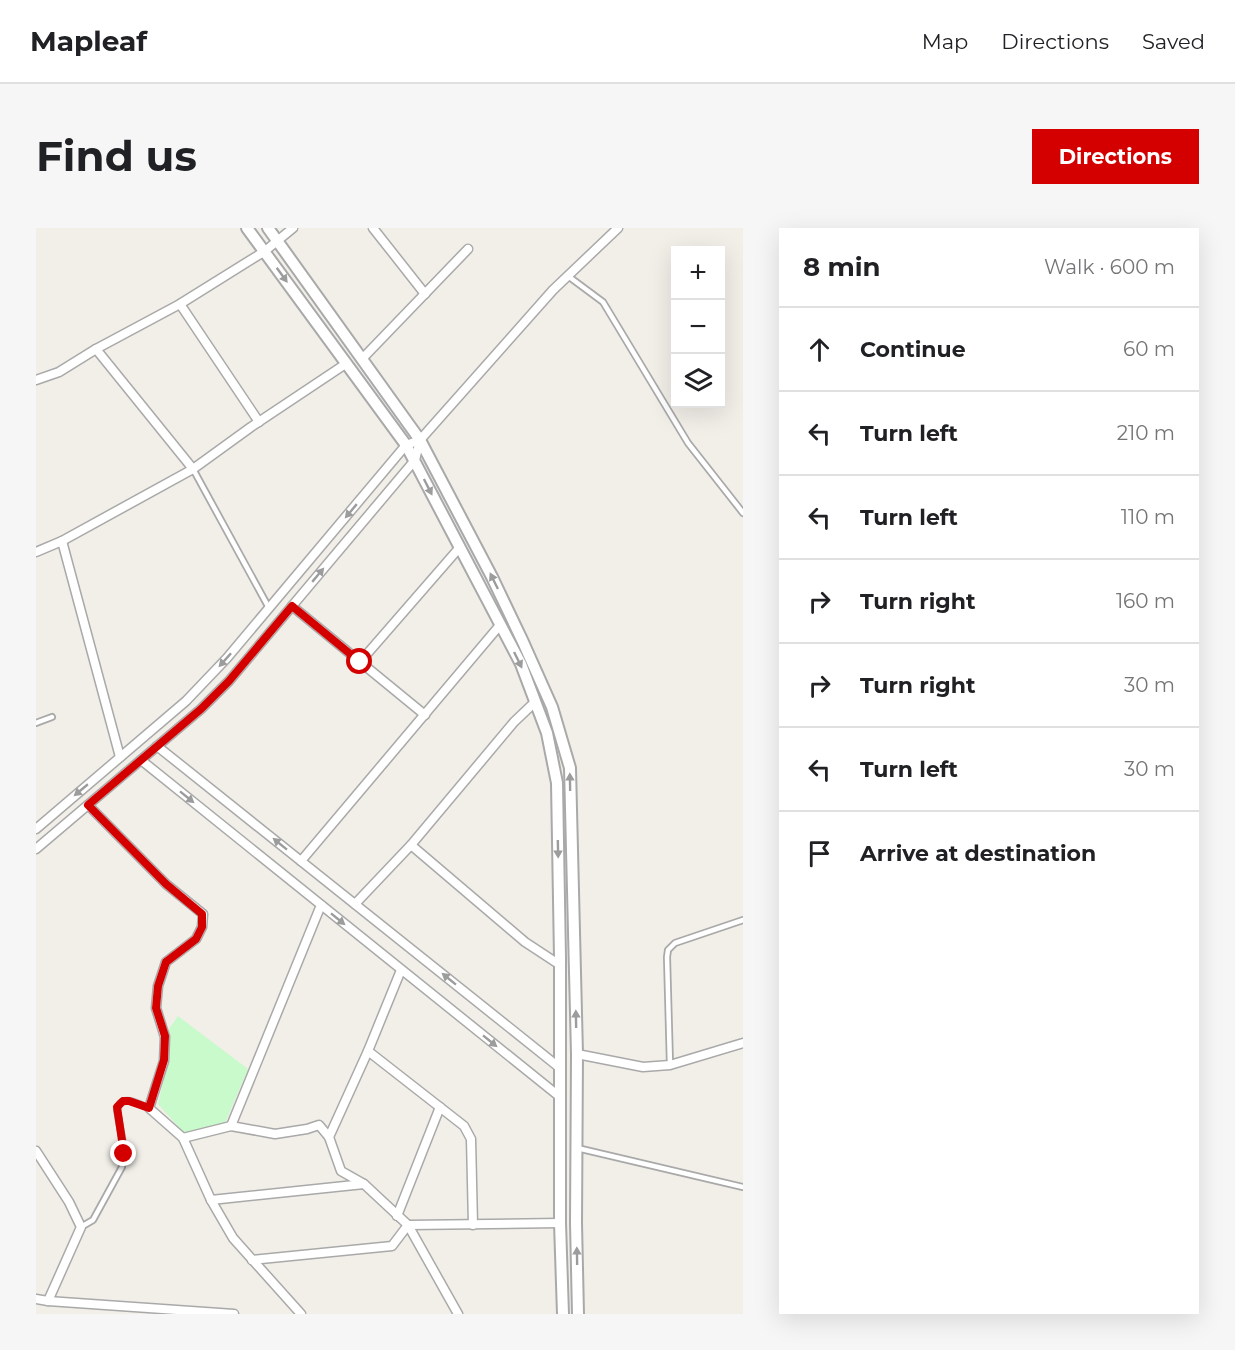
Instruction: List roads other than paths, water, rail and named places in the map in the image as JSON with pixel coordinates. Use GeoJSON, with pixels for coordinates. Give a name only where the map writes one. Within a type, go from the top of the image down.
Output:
{"type":"FeatureCollection","features":[{"type":"Feature","properties":{"kind":"street"},"geometry":{"type":"LineString","coordinates":[[248,228],[415,460],[521,664],[547,733],[557,783],[560,1223],[563,1314]]}},
{"type":"Feature","properties":{"kind":"street"},"geometry":{"type":"LineString","coordinates":[[268,228],[420,440],[524,642],[552,707],[570,768],[577,1054],[578,1314]]}},
{"type":"Feature","properties":{"kind":"street"},"geometry":{"type":"LineString","coordinates":[[36,380],[59,372],[96,349],[180,304],[265,251],[292,228]]}},
{"type":"Feature","properties":{"kind":"street"},"geometry":{"type":"LineString","coordinates":[[373,228],[425,294]]}},
{"type":"Feature","properties":{"kind":"street"},"geometry":{"type":"LineString","coordinates":[[36,849],[201,709],[229,681],[415,460],[420,440],[553,290],[618,228]]}},
{"type":"Feature","properties":{"kind":"street"},"geometry":{"type":"LineString","coordinates":[[362,359],[468,249]]}},
{"type":"Feature","properties":{"kind":"street"},"geometry":{"type":"LineString","coordinates":[[180,304],[259,422]]}},
{"type":"Feature","properties":{"kind":"street"},"geometry":{"type":"LineString","coordinates":[[96,349],[193,470]]}},
{"type":"Feature","properties":{"kind":"street"},"geometry":{"type":"LineString","coordinates":[[36,552],[62,541],[193,470],[347,363]]}},
{"type":"Feature","properties":{"kind":"street"},"geometry":{"type":"LineString","coordinates":[[36,829],[186,701],[227,658],[406,445],[420,440]]}},
{"type":"Feature","properties":{"kind":"street"},"geometry":{"type":"LineString","coordinates":[[62,541],[120,757]]}},
{"type":"Feature","properties":{"kind":"street"},"geometry":{"type":"LineString","coordinates":[[360,662],[460,547]]}},
{"type":"Feature","properties":{"kind":"street"},"geometry":{"type":"LineString","coordinates":[[292,606],[425,715]]}},
{"type":"Feature","properties":{"kind":"street"},"geometry":{"type":"LineString","coordinates":[[301,861],[500,625]]}},
{"type":"Feature","properties":{"kind":"street"},"geometry":{"type":"LineString","coordinates":[[355,904],[411,845],[514,722],[535,702]]}},
{"type":"Feature","properties":{"kind":"street"},"geometry":{"type":"LineString","coordinates":[[157,746],[560,1068]]}},
{"type":"Feature","properties":{"kind":"street"},"geometry":{"type":"LineString","coordinates":[[141,760],[560,1098]]}},
{"type":"Feature","properties":{"kind":"street"},"geometry":{"type":"LineString","coordinates":[[88,805],[166,884],[202,914],[202,927],[196,939],[166,962],[158,986],[156,1008],[165,1036],[164,1060],[149,1108],[183,1138],[211,1200],[233,1238],[301,1314]]}},
{"type":"Feature","properties":{"kind":"street"},"geometry":{"type":"LineString","coordinates":[[411,845],[525,942],[560,965]]}},
{"type":"Feature","properties":{"kind":"street"},"geometry":{"type":"LineString","coordinates":[[231,1126],[321,905]]}},
{"type":"Feature","properties":{"kind":"street"},"geometry":{"type":"LineString","coordinates":[[328,1137],[368,1051],[401,970]]}},
{"type":"Feature","properties":{"kind":"street"},"geometry":{"type":"LineString","coordinates":[[577,1054],[643,1067],[669,1065],[743,1043]]}},
{"type":"Feature","properties":{"kind":"street"},"geometry":{"type":"LineString","coordinates":[[368,1051],[464,1126],[471,1139],[473,1225]]}},
{"type":"Feature","properties":{"kind":"street"},"geometry":{"type":"LineString","coordinates":[[398,1216],[440,1107]]}},
{"type":"Feature","properties":{"kind":"street"},"geometry":{"type":"LineString","coordinates":[[183,1138],[231,1126],[275,1134],[319,1125],[328,1137],[341,1171],[363,1184],[408,1225],[458,1314]]}},
{"type":"Feature","properties":{"kind":"street"},"geometry":{"type":"LineString","coordinates":[[36,1151],[69,1202],[81,1227],[48,1301]]}},
{"type":"Feature","properties":{"kind":"street"},"geometry":{"type":"LineString","coordinates":[[211,1200],[363,1184]]}},
{"type":"Feature","properties":{"kind":"street"},"geometry":{"type":"LineString","coordinates":[[408,1225],[560,1223]]}},
{"type":"Feature","properties":{"kind":"street"},"geometry":{"type":"LineString","coordinates":[[252,1260],[392,1246],[408,1225]]}},
{"type":"Feature","properties":{"kind":"street"},"geometry":{"type":"LineString","coordinates":[[36,1299],[234,1314]]}},
{"type":"Feature","properties":{"kind":"lane"},"geometry":{"type":"LineString","coordinates":[[568,276],[603,302],[688,443],[743,513]]}},
{"type":"Feature","properties":{"kind":"lane"},"geometry":{"type":"LineString","coordinates":[[193,470],[269,608]]}},
{"type":"Feature","properties":{"kind":"lane"},"geometry":{"type":"LineString","coordinates":[[36,723],[52,717]]}},
{"type":"Feature","properties":{"kind":"lane"},"geometry":{"type":"LineString","coordinates":[[669,1065],[668,950],[675,943],[743,920]]}},
{"type":"Feature","properties":{"kind":"lane"},"geometry":{"type":"LineString","coordinates":[[81,1227],[93,1220],[122,1167],[124,1149],[118,1105],[123,1101],[129,1101],[149,1108]]}},
{"type":"Feature","properties":{"kind":"lane"},"geometry":{"type":"LineString","coordinates":[[577,1148],[743,1187]]}}]}
